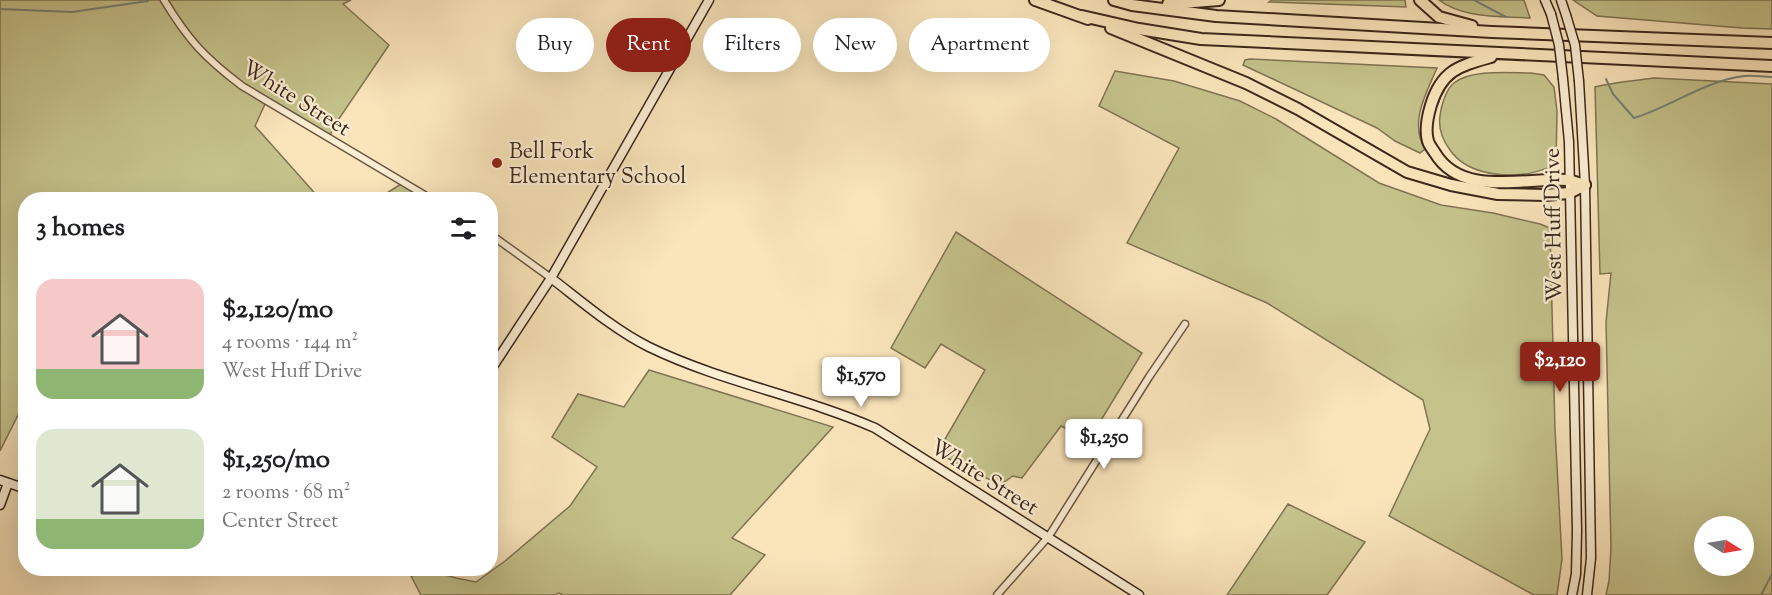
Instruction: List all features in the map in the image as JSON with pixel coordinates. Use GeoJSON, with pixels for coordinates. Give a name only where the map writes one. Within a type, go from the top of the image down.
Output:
{"type":"FeatureCollection","features":[{"type":"Feature","properties":{"kind":"highway"},"geometry":{"type":"LineString","coordinates":[[1035,0],[1082,16],[1246,83],[1298,109],[1407,172],[1451,185],[1498,194],[1569,193],[1585,185]]}},
{"type":"Feature","properties":{"kind":"highway"},"geometry":{"type":"LineString","coordinates":[[1114,0],[1132,5],[1216,16],[1492,32],[1772,43]]}},
{"type":"Feature","properties":{"kind":"highway"},"geometry":{"type":"LineString","coordinates":[[1132,5],[1182,4],[1219,0]]}},
{"type":"Feature","properties":{"kind":"highway"},"geometry":{"type":"LineString","coordinates":[[1420,0],[1439,17],[1492,32]]}},
{"type":"Feature","properties":{"kind":"highway"},"geometry":{"type":"LineString","coordinates":[[1082,16],[1138,29],[1201,39],[1772,66]]}},
{"type":"Feature","properties":{"kind":"highway"},"geometry":{"type":"LineString","coordinates":[[1501,54],[1449,72],[1435,90],[1428,115],[1428,141],[1440,161],[1456,173],[1477,180],[1510,184],[1569,180],[1585,185]]}},
{"type":"Feature","properties":{"kind":"street","name":"White Street"},"geometry":{"type":"LineString","coordinates":[[164,0],[192,42],[216,66],[242,86],[420,192]]}},
{"type":"Feature","properties":{"kind":"street"},"geometry":{"type":"LineString","coordinates":[[498,358],[551,279],[709,0]]}},
{"type":"Feature","properties":{"kind":"street","name":"West Huff Drive"},"geometry":{"type":"LineString","coordinates":[[1545,0],[1559,45],[1567,109],[1577,531],[1576,574],[1572,595]]}},
{"type":"Feature","properties":{"kind":"street","name":"West Huff Drive"},"geometry":{"type":"LineString","coordinates":[[1561,0],[1575,45],[1585,185],[1591,558],[1587,595]]}},
{"type":"Feature","properties":{"kind":"street","name":"White Street"},"geometry":{"type":"LineString","coordinates":[[498,240],[647,346],[687,363],[838,412],[875,428],[1139,595]]}},
{"type":"Feature","properties":{"kind":"street"},"geometry":{"type":"LineString","coordinates":[[997,595],[1049,536],[1185,324]]}},
{"type":"Feature","properties":{"kind":"street"},"geometry":{"type":"LineString","coordinates":[[0,505],[4,482]]}},
{"type":"Feature","properties":{"kind":"shaded area"},"geometry":{"type":"Polygon","coordinates":[[[0,0],[351,0],[343,4],[389,45],[334,126],[329,138],[266,102],[255,126],[314,192],[18,192],[18,415],[0,451],[0,0]]]}},
{"type":"Feature","properties":{"kind":"shaded area"},"geometry":{"type":"Polygon","coordinates":[[[1272,0],[1405,0],[1406,7],[1269,2],[1272,0]]]}},
{"type":"Feature","properties":{"kind":"shaded area"},"geometry":{"type":"Polygon","coordinates":[[[1439,0],[1524,0],[1530,18],[1471,14],[1439,0]]]}},
{"type":"Feature","properties":{"kind":"shaded area"},"geometry":{"type":"Polygon","coordinates":[[[1573,0],[1772,0],[1772,29],[1597,16],[1573,0]]]}},
{"type":"Feature","properties":{"kind":"shaded area"},"geometry":{"type":"Polygon","coordinates":[[[1245,60],[1437,68],[1424,98],[1419,118],[1420,139],[1425,149],[1420,153],[1395,141],[1377,128],[1243,65],[1245,60]]]}},
{"type":"Feature","properties":{"kind":"shaded area"},"geometry":{"type":"Polygon","coordinates":[[[1115,71],[1174,81],[1240,101],[1276,119],[1379,183],[1441,205],[1493,213],[1550,228],[1555,429],[1562,559],[1557,595],[1534,595],[1389,516],[1430,429],[1423,400],[1267,303],[1127,243],[1179,148],[1099,106],[1115,71]]]}},
{"type":"Feature","properties":{"kind":"shaded area"},"geometry":{"type":"Polygon","coordinates":[[[1480,74],[1544,75],[1554,87],[1557,111],[1556,166],[1529,173],[1504,175],[1483,172],[1457,158],[1445,142],[1440,125],[1443,103],[1451,86],[1461,79],[1480,74]]]}},
{"type":"Feature","properties":{"kind":"shaded area"},"geometry":{"type":"Polygon","coordinates":[[[1654,78],[1772,84],[1772,595],[1606,595],[1611,548],[1606,322],[1611,273],[1600,274],[1595,87],[1654,78]]]}},
{"type":"Feature","properties":{"kind":"shaded area"},"geometry":{"type":"Polygon","coordinates":[[[404,182],[418,192],[388,192],[404,182]]]}},
{"type":"Feature","properties":{"kind":"shaded area"},"geometry":{"type":"Polygon","coordinates":[[[956,232],[1142,353],[1089,440],[1061,426],[1022,478],[1013,476],[1000,485],[937,453],[985,370],[941,344],[925,368],[891,348],[956,232]]]}},
{"type":"Feature","properties":{"kind":"shaded area"},"geometry":{"type":"Polygon","coordinates":[[[649,370],[833,427],[732,538],[765,555],[730,595],[563,595],[559,593],[555,595],[421,595],[411,576],[449,576],[476,582],[484,576],[498,576],[498,566],[570,506],[597,467],[552,437],[578,394],[624,407],[649,370]]]}},
{"type":"Feature","properties":{"kind":"shaded area"},"geometry":{"type":"Polygon","coordinates":[[[1288,504],[1365,542],[1327,595],[1227,595],[1288,504]]]}},
{"type":"Feature","properties":{"kind":"waterway"},"geometry":{"type":"LineString","coordinates":[[1474,0],[1506,17]]}},
{"type":"Feature","properties":{"kind":"waterway"},"geometry":{"type":"LineString","coordinates":[[0,9],[72,12],[148,1]]}},
{"type":"Feature","properties":{"kind":"waterway"},"geometry":{"type":"LineString","coordinates":[[1606,79],[1613,94],[1634,118],[1715,83],[1747,76],[1772,77]]}},
{"type":"Feature","properties":{"kind":"waterway"},"geometry":{"type":"LineString","coordinates":[[1761,595],[1772,574]]}},
{"type":"Feature","properties":{"kind":"place","name":"Bell Fork Elementary School"},"geometry":{"type":"Point","coordinates":[497,163]}}]}
